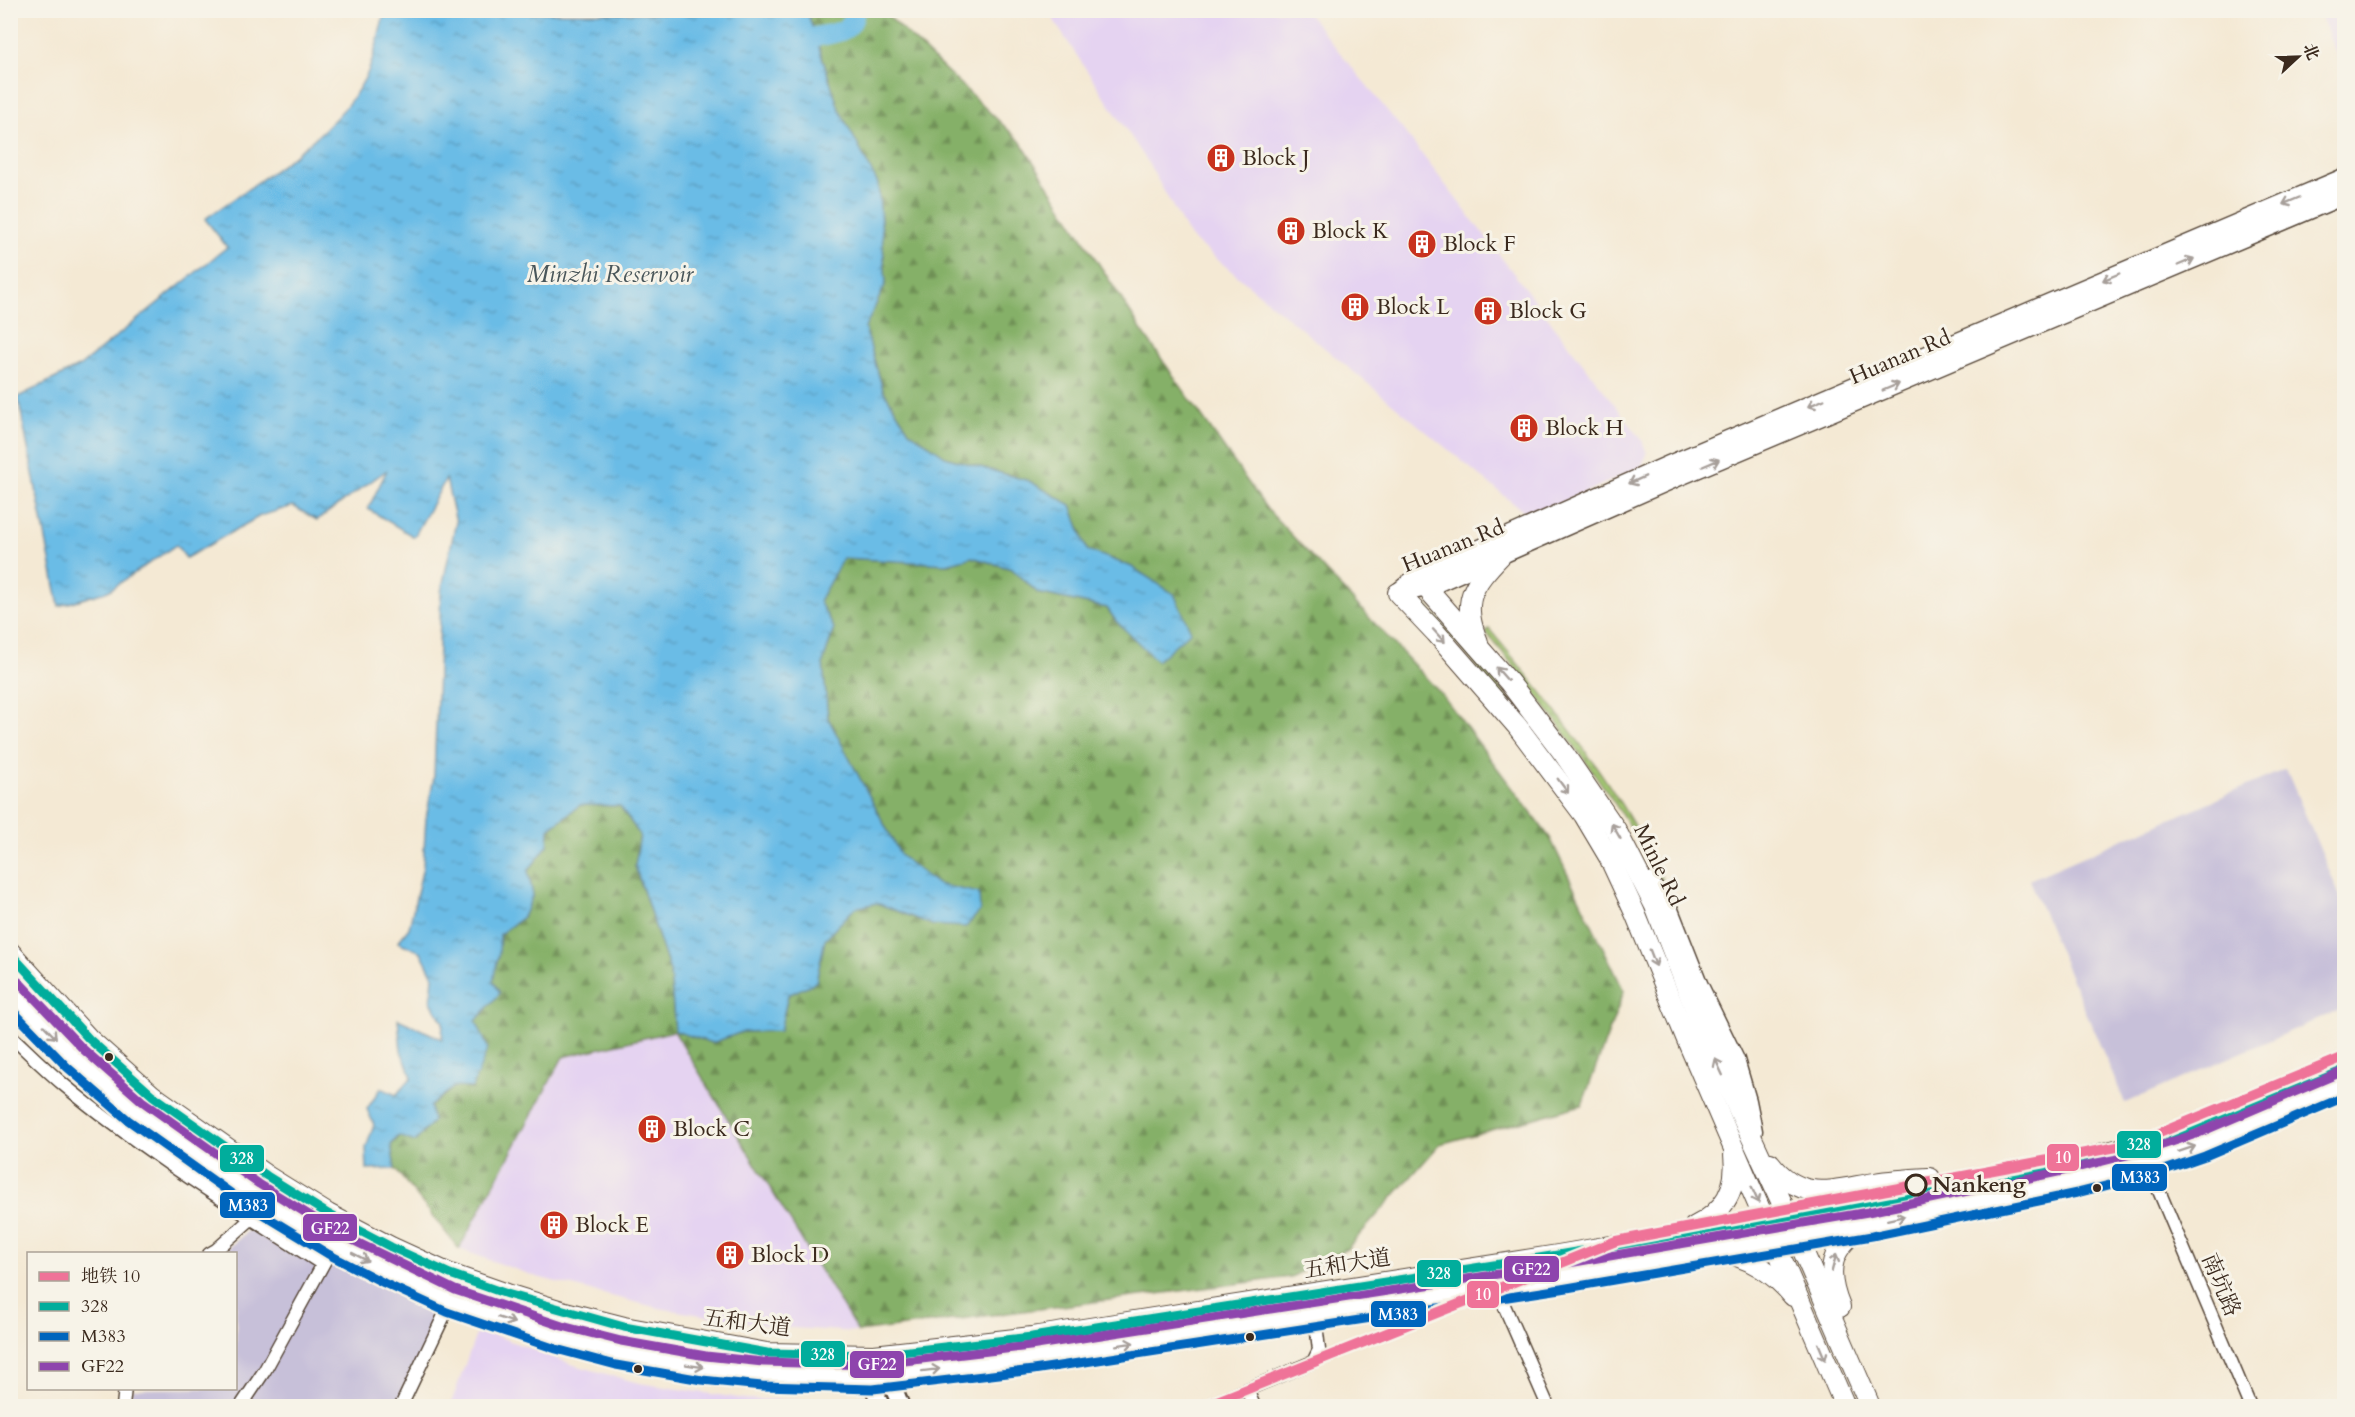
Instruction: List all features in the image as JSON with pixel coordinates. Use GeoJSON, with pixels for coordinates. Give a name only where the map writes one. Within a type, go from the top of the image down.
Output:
{"type":"FeatureCollection","features":[{"type":"Feature","properties":{"kind":"main road","name":"Huanan Rd"},"geometry":{"type":"LineString","coordinates":[[1398,593],[1669,465],[2344,178]]}},
{"type":"Feature","properties":{"kind":"main road","name":"Huanan Rd"},"geometry":{"type":"LineString","coordinates":[[1422,582],[1501,555],[1675,478],[2344,195]]}},
{"type":"Feature","properties":{"kind":"main road"},"geometry":{"type":"LineString","coordinates":[[1483,652],[1472,625],[1471,599],[1479,578],[1501,555]]}},
{"type":"Feature","properties":{"kind":"main road","name":"Minle Rd"},"geometry":{"type":"LineString","coordinates":[[1422,582],[1509,682],[1590,790],[1616,830],[1654,906],[1712,1052],[1797,1236],[1858,1380]]}},
{"type":"Feature","properties":{"kind":"main road","name":"Minle Rd"},"geometry":{"type":"LineString","coordinates":[[1398,593],[1481,683],[1551,769],[1584,815],[1609,857],[1841,1397]]}},
{"type":"Feature","properties":{"kind":"main road","name":"五和大道"},"geometry":{"type":"LineString","coordinates":[[10,952],[89,1039],[152,1095],[267,1176],[328,1214],[391,1247],[450,1274],[507,1294],[565,1312],[659,1334],[767,1353],[874,1355],[1032,1337],[1788,1216],[2072,1161],[2163,1137],[2344,1062]]}},
{"type":"Feature","properties":{"kind":"main road","name":"五和大道"},"geometry":{"type":"LineString","coordinates":[[12,996],[75,1058],[135,1110],[252,1194],[334,1244],[451,1301],[559,1337],[618,1353],[704,1368],[762,1374],[878,1376],[1032,1358],[1496,1287],[1870,1224],[2075,1181],[2150,1162],[2200,1145],[2344,1084]]}},
{"type":"Feature","properties":{"kind":"main road"},"geometry":{"type":"LineString","coordinates":[[1672,1236],[1714,1216],[1729,1198],[1735,1176],[1732,1143]]}},
{"type":"Feature","properties":{"kind":"main road"},"geometry":{"type":"LineString","coordinates":[[1755,1145],[1786,1180],[1796,1187],[1817,1192],[1895,1180],[2005,1173]]}},
{"type":"Feature","properties":{"kind":"main road"},"geometry":{"type":"LineString","coordinates":[[1870,1224],[1841,1244],[1834,1258],[1831,1273],[1833,1290],[1848,1327],[1858,1380],[1870,1407]]}},
{"type":"Feature","properties":{"kind":"main road"},"geometry":{"type":"LineString","coordinates":[[1705,1252],[1726,1253],[1758,1266],[1791,1293],[1805,1312]]}},
{"type":"Feature","properties":{"kind":"main road"},"geometry":{"type":"LineString","coordinates":[[1841,1397],[1858,1380]]}},
{"type":"Feature","properties":{"kind":"street"},"geometry":{"type":"LineString","coordinates":[[12,996],[34,981]]}},
{"type":"Feature","properties":{"kind":"street"},"geometry":{"type":"LineString","coordinates":[[10,1035],[63,1084],[113,1123],[322,1264]]}},
{"type":"Feature","properties":{"kind":"street","name":"南坑路"},"geometry":{"type":"LineString","coordinates":[[2154,1179],[2250,1407]]}},
{"type":"Feature","properties":{"kind":"street"},"geometry":{"type":"LineString","coordinates":[[212,1252],[252,1218]]}},
{"type":"Feature","properties":{"kind":"street"},"geometry":{"type":"LineString","coordinates":[[241,1407],[265,1370],[334,1244]]}},
{"type":"Feature","properties":{"kind":"street"},"geometry":{"type":"LineString","coordinates":[[1496,1287],[1548,1407]]}},
{"type":"Feature","properties":{"kind":"street"},"geometry":{"type":"LineString","coordinates":[[401,1407],[451,1301]]}},
{"type":"Feature","properties":{"kind":"street"},"geometry":{"type":"LineString","coordinates":[[1206,1407],[1305,1366],[1316,1358],[1319,1345],[1315,1314]]}},
{"type":"Feature","properties":{"kind":"street"},"geometry":{"type":"LineString","coordinates":[[874,1355],[881,1407]]}},
{"type":"Feature","properties":{"kind":"street"},"geometry":{"type":"LineString","coordinates":[[878,1376],[901,1407]]}},
{"type":"Feature","properties":{"kind":"street"},"geometry":{"type":"LineString","coordinates":[[123,1407],[125,1390]]}},
{"type":"Feature","properties":{"kind":"street"},"geometry":{"type":"LineString","coordinates":[[1247,1390],[1254,1407]]}},
{"type":"Feature","properties":{"kind":"shaded area"},"geometry":{"type":"Polygon","coordinates":[[[1050,11],[1306,11],[1407,135],[1642,440],[1647,454],[1641,467],[1530,517],[1190,237],[1147,161],[1056,24],[1050,11]]]}},
{"type":"Feature","properties":{"kind":"shaded area"},"geometry":{"type":"Polygon","coordinates":[[[2319,11],[2344,11],[2344,73],[2319,11]]]}},
{"type":"Feature","properties":{"kind":"shaded area"},"geometry":{"type":"Polygon","coordinates":[[[2286,769],[2344,906],[2344,1008],[2125,1103],[2029,880],[2286,769]]]}},
{"type":"Feature","properties":{"kind":"shaded area"},"geometry":{"type":"Polygon","coordinates":[[[675,1031],[858,1332],[777,1327],[658,1308],[537,1277],[459,1249],[563,1057],[675,1031]]]}},
{"type":"Feature","properties":{"kind":"shaded area"},"geometry":{"type":"Polygon","coordinates":[[[253,1226],[327,1271],[335,1259],[441,1315],[403,1406],[131,1406],[133,1390],[237,1390],[237,1252],[224,1252],[253,1226]]]}},
{"type":"Feature","properties":{"kind":"shaded area"},"geometry":{"type":"Polygon","coordinates":[[[478,1329],[574,1365],[639,1383],[745,1399],[853,1401],[856,1406],[450,1406],[478,1329]]]}},
{"type":"Feature","properties":{"kind":"green space"},"geometry":{"type":"Polygon","coordinates":[[[883,11],[1020,141],[1142,331],[1266,508],[1443,696],[1550,838],[1624,991],[1582,1105],[1440,1144],[1347,1249],[1291,1277],[858,1332],[674,1031],[563,1057],[459,1249],[395,1169],[391,1145],[454,1087],[488,1048],[475,1021],[495,968],[500,934],[523,917],[533,895],[528,871],[548,845],[549,829],[580,805],[620,806],[640,835],[635,866],[670,971],[675,1031],[712,1043],[742,1032],[780,1030],[788,995],[816,981],[825,939],[855,908],[877,903],[932,925],[978,893],[937,884],[901,856],[828,718],[823,663],[834,628],[819,601],[843,558],[947,564],[971,557],[1012,569],[1038,593],[1107,608],[1116,621],[1132,567],[1087,550],[1071,505],[1029,481],[948,458],[909,431],[883,390],[865,328],[886,283],[878,184],[839,109],[808,14],[883,11]]]}},
{"type":"Feature","properties":{"kind":"green space"},"geometry":{"type":"Polygon","coordinates":[[[1426,605],[1552,752],[1597,816],[1620,855],[1642,902],[1640,903],[1477,666],[1424,606],[1426,605]]]}},
{"type":"Feature","properties":{"kind":"green space"},"geometry":{"type":"Polygon","coordinates":[[[1489,629],[1544,696],[1596,766],[1642,840],[1680,919],[1638,841],[1598,778],[1562,728],[1486,632],[1489,629]]]}},
{"type":"Feature","properties":{"kind":"water","name":"Minzhi Reservoir"},"geometry":{"type":"Polygon","coordinates":[[[385,12],[808,14],[839,109],[878,184],[886,283],[865,328],[883,390],[909,431],[948,458],[1029,481],[1071,505],[1087,550],[1132,567],[1174,594],[1191,631],[1157,661],[1116,621],[1107,608],[1038,593],[1012,569],[972,557],[947,564],[843,558],[819,601],[834,628],[823,663],[828,718],[901,856],[937,884],[979,893],[980,911],[966,927],[932,925],[877,903],[855,908],[825,939],[816,982],[788,995],[780,1031],[742,1032],[712,1043],[675,1031],[670,971],[635,866],[640,835],[620,806],[580,805],[549,829],[548,845],[528,871],[533,895],[523,917],[500,934],[499,953],[493,981],[500,993],[476,1021],[488,1048],[472,1088],[454,1087],[430,1106],[433,1121],[415,1142],[399,1136],[391,1145],[395,1169],[367,1170],[366,1148],[374,1125],[367,1109],[381,1088],[396,1095],[412,1077],[401,1051],[398,1019],[442,1039],[443,1022],[431,1002],[433,976],[421,952],[398,942],[409,928],[423,867],[426,818],[434,777],[441,592],[456,522],[446,479],[414,537],[368,509],[387,470],[317,520],[293,506],[260,516],[186,558],[176,545],[108,591],[59,606],[18,397],[80,366],[227,247],[205,219],[294,156],[335,119],[352,99],[365,78],[385,12]]]}},
{"type":"Feature","properties":{"kind":"waterway"},"geometry":{"type":"LineString","coordinates":[[815,37],[846,28],[851,24],[855,10]]}},
{"type":"Feature","properties":{"kind":"metro line","name":"10"},"geometry":{"type":"LineString","coordinates":[[1205,1406],[1616,1241],[2133,1144],[2344,1057]]}},
{"type":"Feature","properties":{"kind":"transit line","name":"328"},"geometry":{"type":"LineString","coordinates":[[10,953],[89,1039],[152,1095],[267,1176],[328,1214],[391,1247],[450,1274],[507,1294],[624,1327],[767,1353],[874,1355],[1032,1337],[1558,1255],[1827,1209],[2072,1161],[2144,1143],[2183,1130],[2344,1062]]}},
{"type":"Feature","properties":{"kind":"transit line","name":"GF22"},"geometry":{"type":"LineString","coordinates":[[19,982],[83,1049],[142,1101],[259,1184],[340,1234],[455,1290],[562,1326],[621,1341],[706,1356],[763,1362],[871,1365],[1030,1346],[1557,1265],[1868,1212],[2072,1169],[2147,1150],[2196,1134],[2339,1073]]}},
{"type":"Feature","properties":{"kind":"transit line","name":"M383"},"geometry":{"type":"LineString","coordinates":[[10,1008],[67,1067],[128,1120],[246,1204],[328,1254],[384,1283],[447,1312],[556,1349],[616,1365],[702,1380],[762,1386],[873,1389],[1033,1370],[1561,1289],[1872,1236],[2077,1193],[2153,1174],[2205,1156],[2344,1097]]}},
{"type":"Feature","properties":{"kind":"place","name":"Block J"},"geometry":{"type":"Point","coordinates":[1221,158]}},
{"type":"Feature","properties":{"kind":"place","name":"Block K"},"geometry":{"type":"Point","coordinates":[1291,231]}},
{"type":"Feature","properties":{"kind":"place","name":"Block F"},"geometry":{"type":"Point","coordinates":[1422,244]}},
{"type":"Feature","properties":{"kind":"place","name":"Block L"},"geometry":{"type":"Point","coordinates":[1355,307]}},
{"type":"Feature","properties":{"kind":"place","name":"Block G"},"geometry":{"type":"Point","coordinates":[1488,311]}},
{"type":"Feature","properties":{"kind":"place","name":"Block H"},"geometry":{"type":"Point","coordinates":[1524,428]}},
{"type":"Feature","properties":{"kind":"place","name":"Block C"},"geometry":{"type":"Point","coordinates":[652,1129]}},
{"type":"Feature","properties":{"kind":"place","name":"Nankeng"},"geometry":{"type":"Point","coordinates":[1916,1185]}},
{"type":"Feature","properties":{"kind":"place","name":"Block E"},"geometry":{"type":"Point","coordinates":[554,1225]}},
{"type":"Feature","properties":{"kind":"place","name":"Block D"},"geometry":{"type":"Point","coordinates":[730,1255]}}]}
